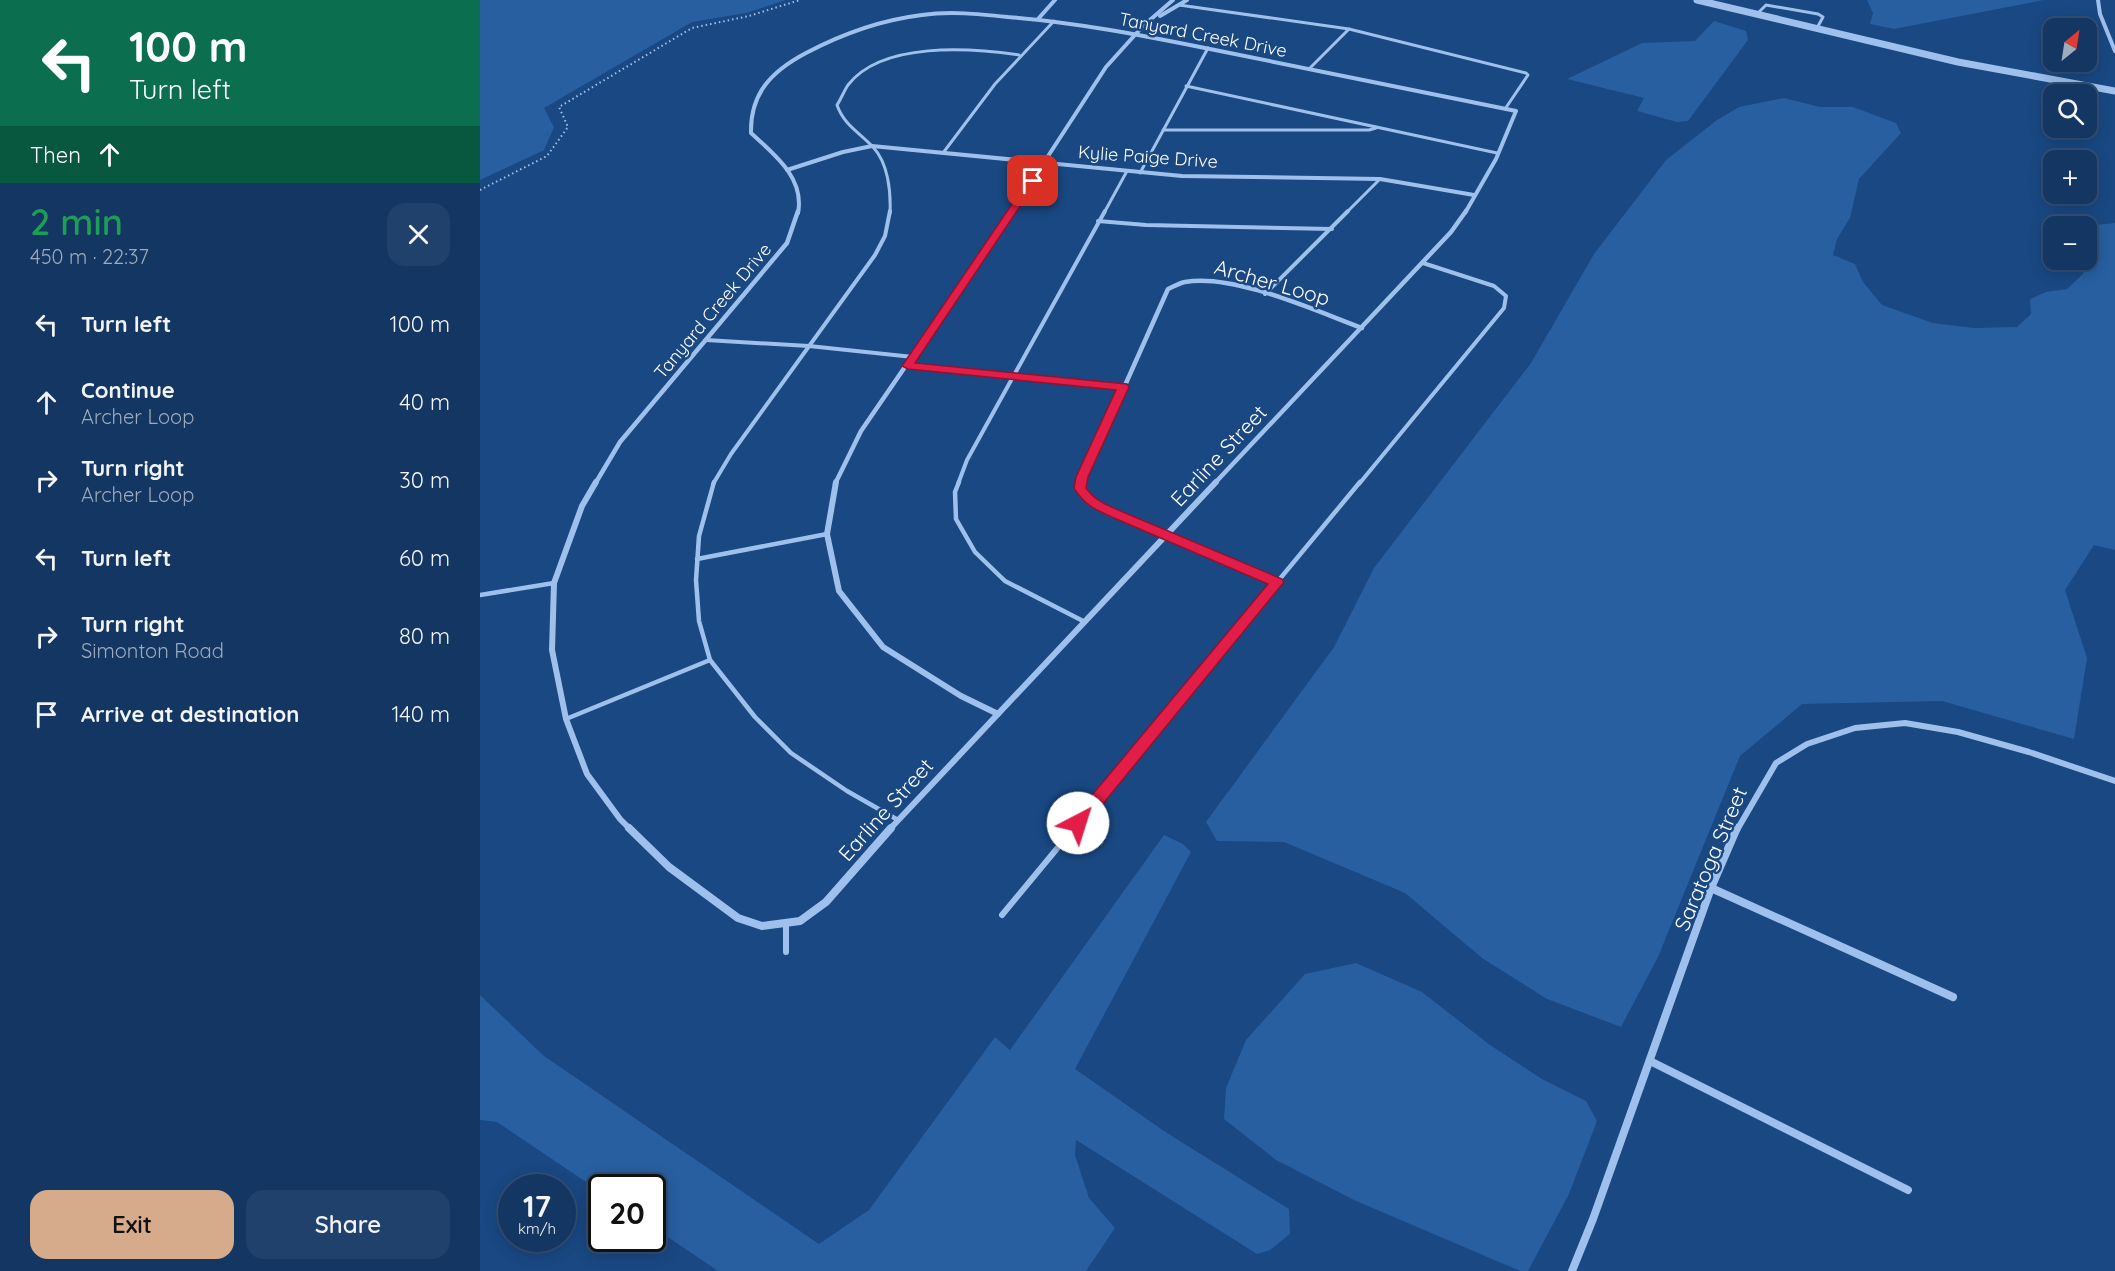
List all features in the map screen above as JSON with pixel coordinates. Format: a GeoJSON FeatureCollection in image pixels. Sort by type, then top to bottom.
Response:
{"type":"FeatureCollection","features":[{"type":"Feature","properties":{"kind":"street"},"geometry":{"type":"LineString","coordinates":[[1038,19],[1055,0]]}},
{"type":"Feature","properties":{"kind":"street"},"geometry":{"type":"LineString","coordinates":[[998,714],[961,696],[883,646],[838,591],[827,534],[834,486],[861,431],[908,366],[1106,68],[1136,34],[1173,0]]}},
{"type":"Feature","properties":{"kind":"street"},"geometry":{"type":"LineString","coordinates":[[1151,20],[1187,0]]}},
{"type":"Feature","properties":{"kind":"street"},"geometry":{"type":"LineString","coordinates":[[1697,0],[1958,62],[2115,91]]}},
{"type":"Feature","properties":{"kind":"street"},"geometry":{"type":"LineString","coordinates":[[2098,0],[2100,14],[2115,51]]}},
{"type":"Feature","properties":{"kind":"street","name":"Tanyard Creek Drive"},"geometry":{"type":"LineString","coordinates":[[786,923],[762,926],[738,918],[669,867],[620,819],[587,774],[566,719],[552,650],[554,583],[582,506],[620,442],[787,243],[797,214],[799,197],[787,170],[751,133],[752,108],[762,86],[783,64],[850,33],[921,15],[977,14],[1054,21],[1136,34],[1516,111]]}},
{"type":"Feature","properties":{"kind":"street","name":"Earline Street"},"geometry":{"type":"LineString","coordinates":[[786,923],[800,921],[826,902],[898,820],[1451,232],[1497,153],[1516,111]]}},
{"type":"Feature","properties":{"kind":"street","name":"Kylie Paige Drive"},"geometry":{"type":"LineString","coordinates":[[787,170],[843,152],[872,146],[1182,176],[1380,179],[1474,195]]}},
{"type":"Feature","properties":{"kind":"street","name":"Archer Loop"},"geometry":{"type":"LineString","coordinates":[[1167,535],[1094,504],[1080,488],[1082,477],[1162,301],[1174,284],[1199,280],[1238,286],[1362,328]]}},
{"type":"Feature","properties":{"kind":"street","name":"Saratoga Street"},"geometry":{"type":"LineString","coordinates":[[1572,1271],[1711,888],[1741,820],[1776,764],[1807,744],[1855,728],[1905,723],[1958,732],[2029,752],[2115,781]]}},
{"type":"Feature","properties":{"kind":"street"},"geometry":{"type":"LineString","coordinates":[[1711,888],[1953,997]]}},
{"type":"Feature","properties":{"kind":"street"},"geometry":{"type":"LineString","coordinates":[[1650,1060],[1908,1190]]}},
{"type":"Feature","properties":{"kind":"lane"},"geometry":{"type":"LineString","coordinates":[[1757,14],[1766,4],[1818,14],[1822,17],[1817,28]]}},
{"type":"Feature","properties":{"kind":"lane"},"geometry":{"type":"LineString","coordinates":[[1179,5],[1349,29],[1526,73],[1528,75],[1525,82],[1505,109]]}},
{"type":"Feature","properties":{"kind":"lane"},"geometry":{"type":"LineString","coordinates":[[943,153],[987,93],[1019,55],[1054,21]]}},
{"type":"Feature","properties":{"kind":"lane"},"geometry":{"type":"LineString","coordinates":[[1309,69],[1349,29]]}},
{"type":"Feature","properties":{"kind":"lane"},"geometry":{"type":"LineString","coordinates":[[898,820],[848,791],[791,753],[755,717],[710,660],[699,621],[697,559],[699,536],[712,485],[731,454],[852,289],[885,236],[890,212],[890,192],[881,158],[841,116],[837,105],[847,84],[859,74],[898,57],[935,49],[967,48],[1019,55]]}},
{"type":"Feature","properties":{"kind":"lane"},"geometry":{"type":"LineString","coordinates":[[1140,172],[1208,48]]}},
{"type":"Feature","properties":{"kind":"lane"},"geometry":{"type":"LineString","coordinates":[[1186,86],[1497,153]]}},
{"type":"Feature","properties":{"kind":"lane"},"geometry":{"type":"LineString","coordinates":[[1163,130],[1369,130],[1377,127]]}},
{"type":"Feature","properties":{"kind":"lane"},"geometry":{"type":"LineString","coordinates":[[1085,622],[1005,581],[975,552],[956,519],[955,492],[967,460],[1012,376],[1127,171]]}},
{"type":"Feature","properties":{"kind":"lane"},"geometry":{"type":"LineString","coordinates":[[1265,294],[1380,179]]}},
{"type":"Feature","properties":{"kind":"lane"},"geometry":{"type":"LineString","coordinates":[[1098,221],[1146,225],[1332,229]]}},
{"type":"Feature","properties":{"kind":"lane"},"geometry":{"type":"LineString","coordinates":[[1002,915],[1504,308],[1506,296],[1494,286],[1423,263]]}},
{"type":"Feature","properties":{"kind":"lane"},"geometry":{"type":"LineString","coordinates":[[706,340],[809,346],[914,357]]}},
{"type":"Feature","properties":{"kind":"lane"},"geometry":{"type":"LineString","coordinates":[[908,366],[1123,387]]}},
{"type":"Feature","properties":{"kind":"lane"},"geometry":{"type":"LineString","coordinates":[[697,559],[827,534]]}},
{"type":"Feature","properties":{"kind":"lane"},"geometry":{"type":"LineString","coordinates":[[1167,535],[1277,582]]}},
{"type":"Feature","properties":{"kind":"lane"},"geometry":{"type":"LineString","coordinates":[[480,595],[554,583]]}},
{"type":"Feature","properties":{"kind":"lane"},"geometry":{"type":"LineString","coordinates":[[566,719],[710,660]]}},
{"type":"Feature","properties":{"kind":"lane"},"geometry":{"type":"LineString","coordinates":[[786,923],[786,952]]}},
{"type":"Feature","properties":{"kind":"path"},"geometry":{"type":"LineString","coordinates":[[480,190],[547,156],[568,127],[559,107],[599,83],[692,28],[749,16],[800,0]]}},
{"type":"Feature","properties":{"kind":"shaded area"},"geometry":{"type":"Polygon","coordinates":[[[480,0],[786,0],[746,13],[692,22],[544,108],[554,127],[544,150],[480,180],[480,0]]]}},
{"type":"Feature","properties":{"kind":"shaded area"},"geometry":{"type":"Polygon","coordinates":[[[1867,0],[2044,0],[1894,29],[1870,24],[1873,13],[1867,0]]]}},
{"type":"Feature","properties":{"kind":"shaded area"},"geometry":{"type":"Polygon","coordinates":[[[1714,21],[1746,31],[1748,40],[1688,121],[1677,122],[1637,111],[1644,98],[1567,79],[1642,43],[1695,41],[1714,21]]]}},
{"type":"Feature","properties":{"kind":"shaded area"},"geometry":{"type":"Polygon","coordinates":[[[1784,98],[1820,107],[1853,107],[1896,123],[1901,133],[1859,179],[1850,218],[1837,239],[1833,255],[1855,264],[1863,282],[1882,305],[1933,323],[1974,328],[2017,327],[2031,314],[2030,299],[2046,292],[2067,289],[2083,274],[2084,270],[2097,270],[2097,225],[2115,223],[2115,550],[2094,545],[2065,590],[2087,658],[2074,739],[1942,701],[1802,704],[1740,756],[1658,957],[1621,1027],[1547,999],[1482,958],[1405,893],[1284,842],[1217,841],[1206,822],[1334,647],[1374,568],[1531,363],[1594,254],[1666,160],[1717,120],[1739,107],[1784,98]]]}},
{"type":"Feature","properties":{"kind":"shaded area"},"geometry":{"type":"Polygon","coordinates":[[[1164,835],[1183,844],[1191,852],[1075,1069],[1167,1133],[1289,1209],[1290,1234],[1270,1250],[1257,1254],[1076,1140],[1075,1155],[1089,1198],[1115,1228],[1086,1271],[718,1271],[666,1236],[666,1174],[588,1174],[588,1183],[497,1122],[480,1120],[480,995],[544,1056],[819,1244],[869,1210],[995,1037],[1010,1050],[1164,835]]]}},
{"type":"Feature","properties":{"kind":"shaded area"},"geometry":{"type":"Polygon","coordinates":[[[1356,963],[1422,992],[1490,1045],[1542,1079],[1586,1101],[1597,1121],[1569,1194],[1528,1271],[1520,1271],[1354,1200],[1276,1160],[1224,1119],[1226,1088],[1246,1040],[1305,974],[1356,963]]]}},
{"type":"Feature","properties":{"kind":"route"},"geometry":{"type":"LineString","coordinates":[[1033,181],[908,366],[1123,387],[1082,477],[1080,488],[1086,496],[1094,504],[1118,515],[1277,582],[1078,823]]}}]}
